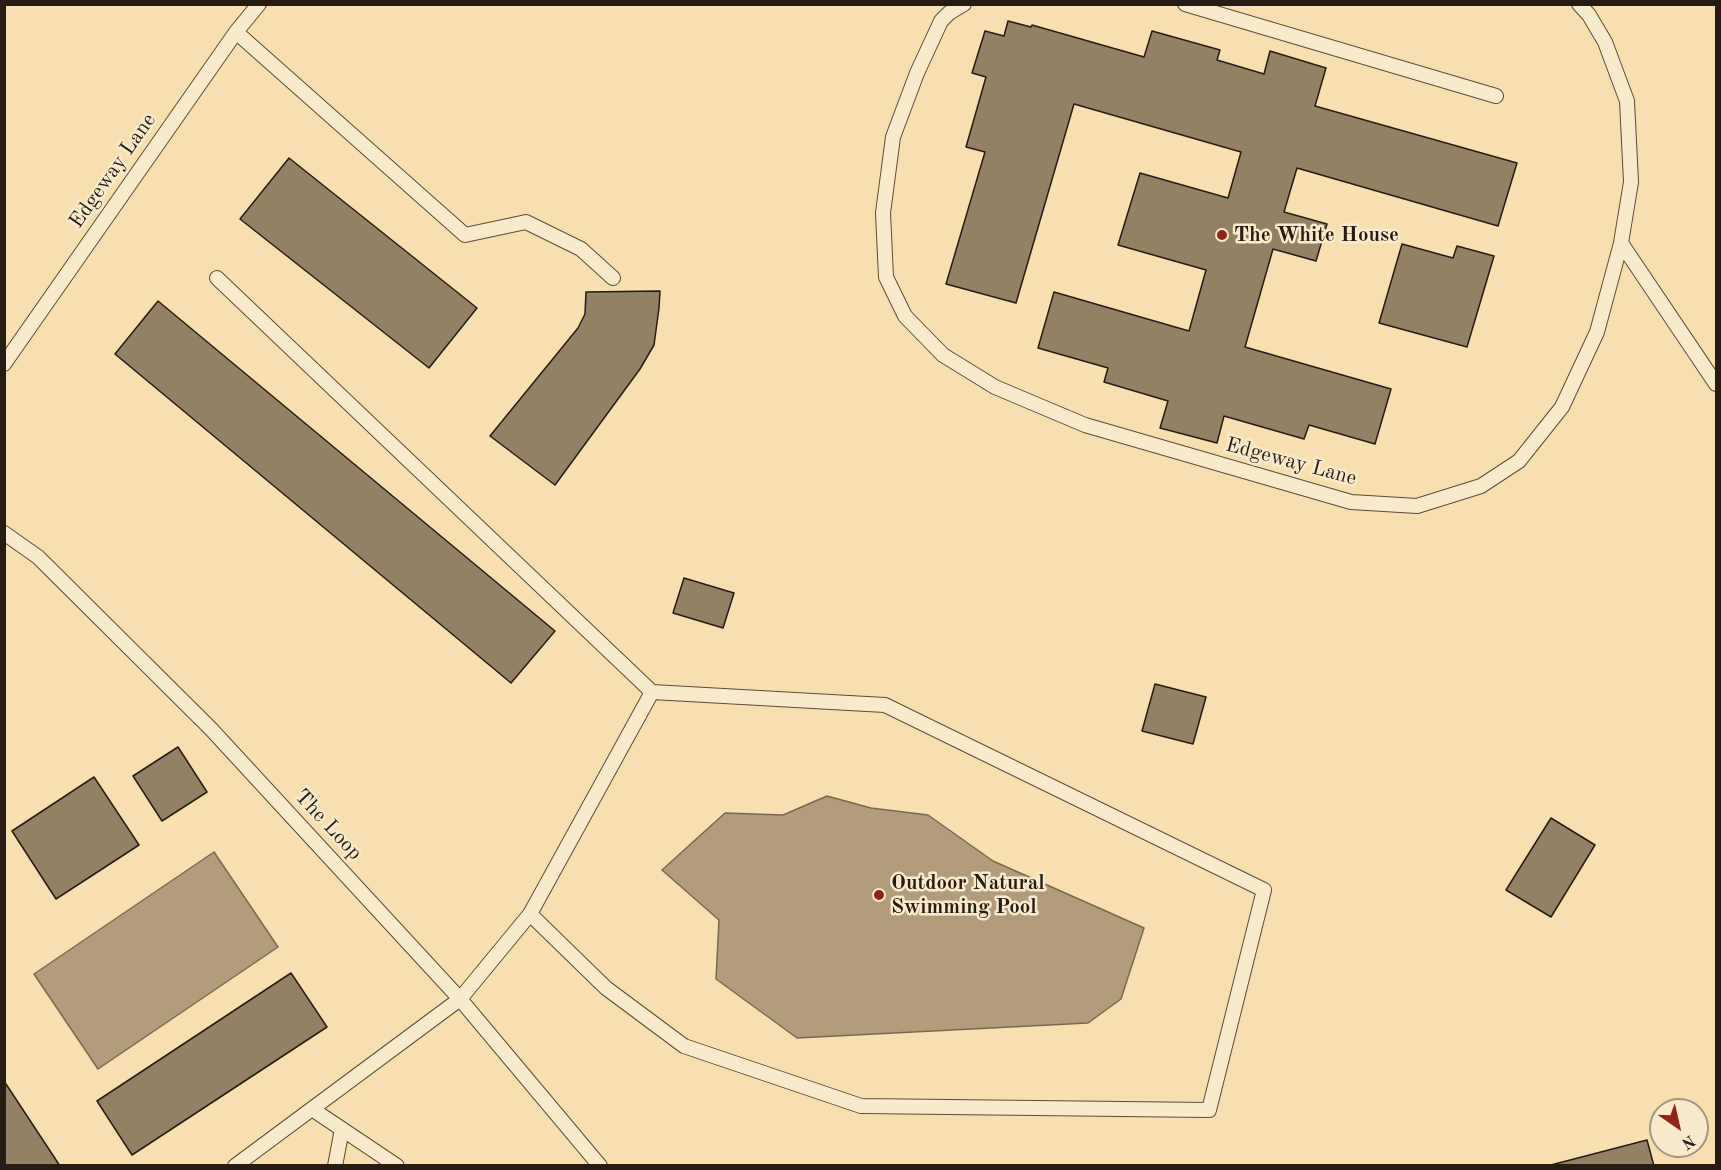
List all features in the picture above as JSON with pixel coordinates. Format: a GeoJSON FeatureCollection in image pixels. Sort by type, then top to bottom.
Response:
{"type":"FeatureCollection","features":[{"type":"Feature","properties":{"kind":"lane","name":"Edgeway Lane"},"geometry":{"type":"LineString","coordinates":[[4,364],[236,32],[259,4]]}},
{"type":"Feature","properties":{"kind":"lane","name":"Edgeway Lane"},"geometry":{"type":"LineString","coordinates":[[964,4],[949,12],[941,21],[921,63],[893,138],[883,213],[886,277],[905,316],[943,355],[995,387],[1085,425],[1351,502],[1417,506],[1481,486],[1519,461],[1562,407],[1597,332],[1621,243],[1631,182],[1627,101],[1605,42],[1589,15],[1579,4]]}},
{"type":"Feature","properties":{"kind":"lane"},"geometry":{"type":"LineString","coordinates":[[1185,4],[1496,96]]}},
{"type":"Feature","properties":{"kind":"lane"},"geometry":{"type":"LineString","coordinates":[[236,32],[465,236],[526,222],[581,249],[613,278]]}},
{"type":"Feature","properties":{"kind":"lane"},"geometry":{"type":"LineString","coordinates":[[1621,243],[1716,384]]}},
{"type":"Feature","properties":{"kind":"lane"},"geometry":{"type":"LineString","coordinates":[[218,278],[652,692],[885,705],[1264,890],[1209,1110],[861,1106],[684,1046],[606,988],[530,914]]}},
{"type":"Feature","properties":{"kind":"lane","name":"The Loop"},"geometry":{"type":"LineString","coordinates":[[4,532],[38,557],[211,729],[460,999],[600,1166]]}},
{"type":"Feature","properties":{"kind":"lane"},"geometry":{"type":"LineString","coordinates":[[235,1166],[460,999],[530,914],[652,692]]}},
{"type":"Feature","properties":{"kind":"lane"},"geometry":{"type":"LineString","coordinates":[[312,1109],[397,1166]]}},
{"type":"Feature","properties":{"kind":"lane"},"geometry":{"type":"LineString","coordinates":[[335,1166],[342,1129]]}},
{"type":"Feature","properties":{"kind":"shaded area","name":"Outdoor Natural Swimming Pool"},"geometry":{"type":"Polygon","coordinates":[[[827,796],[871,808],[928,815],[993,861],[1144,928],[1121,999],[1088,1023],[797,1038],[716,979],[719,920],[662,870],[725,813],[783,815],[827,796]]]}},
{"type":"Feature","properties":{"kind":"shaded area"},"geometry":{"type":"Polygon","coordinates":[[[214,852],[278,947],[98,1069],[34,974],[214,852]]]}},
{"type":"Feature","properties":{"kind":"building","name":"The White House"},"geometry":{"type":"Polygon","coordinates":[[[1008,21],[1031,27],[1032,25],[1144,57],[1152,31],[1220,50],[1217,60],[1264,74],[1270,51],[1326,68],[1315,106],[1517,163],[1498,226],[1297,168],[1284,212],[1327,224],[1316,261],[1273,249],[1245,347],[1391,389],[1375,444],[1309,425],[1304,439],[1224,416],[1217,443],[1160,428],[1168,401],[1104,382],[1108,368],[1038,348],[1054,292],[1189,331],[1206,270],[1118,245],[1140,173],[1228,198],[1241,152],[1074,104],[1016,303],[946,284],[985,152],[966,147],[986,77],[972,73],[985,31],[1004,36],[1008,21]]]}},
{"type":"Feature","properties":{"kind":"building"},"geometry":{"type":"Polygon","coordinates":[[[289,158],[477,308],[429,368],[240,219],[289,158]]]}},
{"type":"Feature","properties":{"kind":"building"},"geometry":{"type":"Polygon","coordinates":[[[1402,244],[1453,258],[1457,246],[1494,256],[1467,347],[1379,323],[1402,244]]]}},
{"type":"Feature","properties":{"kind":"building"},"geometry":{"type":"Polygon","coordinates":[[[660,291],[654,345],[640,369],[555,485],[490,436],[578,328],[585,314],[586,292],[660,291]]]}},
{"type":"Feature","properties":{"kind":"building"},"geometry":{"type":"Polygon","coordinates":[[[158,301],[555,631],[511,683],[115,354],[158,301]]]}},
{"type":"Feature","properties":{"kind":"building"},"geometry":{"type":"Polygon","coordinates":[[[684,578],[734,593],[723,628],[673,613],[684,578]]]}},
{"type":"Feature","properties":{"kind":"building"},"geometry":{"type":"Polygon","coordinates":[[[1155,684],[1206,697],[1193,744],[1142,731],[1155,684]]]}},
{"type":"Feature","properties":{"kind":"building"},"geometry":{"type":"Polygon","coordinates":[[[178,747],[207,792],[162,821],[133,776],[178,747]]]}},
{"type":"Feature","properties":{"kind":"building"},"geometry":{"type":"Polygon","coordinates":[[[94,777],[139,845],[56,899],[12,831],[94,777]]]}},
{"type":"Feature","properties":{"kind":"building"},"geometry":{"type":"Polygon","coordinates":[[[1551,818],[1595,845],[1551,917],[1506,890],[1551,818]]]}},
{"type":"Feature","properties":{"kind":"building"},"geometry":{"type":"Polygon","coordinates":[[[291,973],[327,1027],[132,1155],[97,1101],[291,973]]]}},
{"type":"Feature","properties":{"kind":"building"},"geometry":{"type":"Polygon","coordinates":[[[4,1081],[60,1166],[4,1166],[4,1081]]]}},
{"type":"Feature","properties":{"kind":"building"},"geometry":{"type":"Polygon","coordinates":[[[1647,1140],[1649,1158],[1652,1158],[1654,1166],[1547,1166],[1647,1140]]]}},
{"type":"Feature","properties":{"kind":"place","name":"The White House"},"geometry":{"type":"Point","coordinates":[1222,235]}},
{"type":"Feature","properties":{"kind":"place","name":"Outdoor Natural Swimming Pool"},"geometry":{"type":"Point","coordinates":[879,895]}}]}
